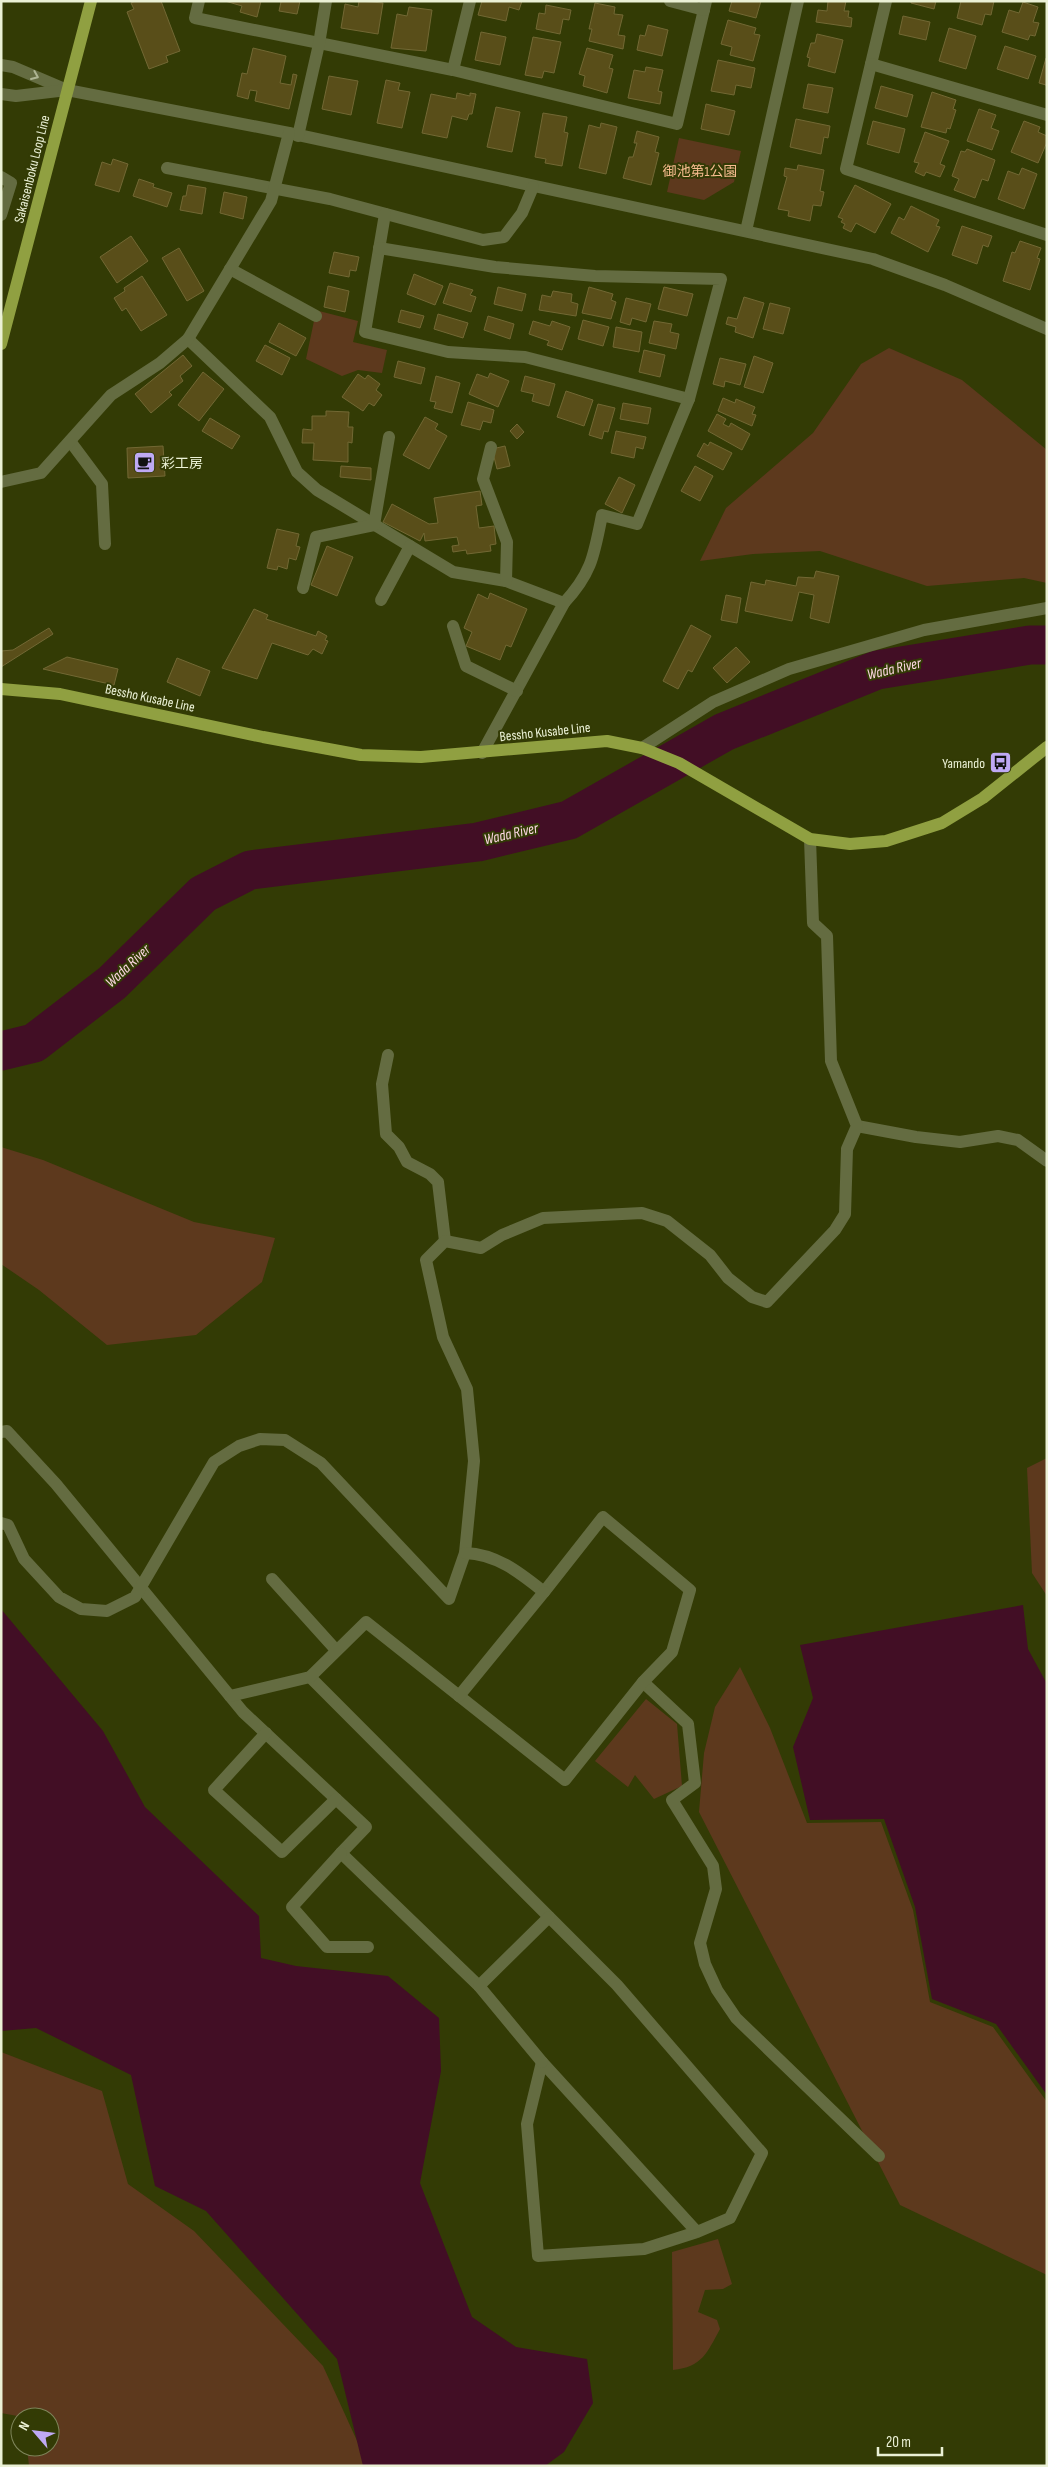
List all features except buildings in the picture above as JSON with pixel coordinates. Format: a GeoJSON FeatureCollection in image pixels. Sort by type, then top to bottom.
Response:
{"type":"FeatureCollection","features":[{"type":"Feature","properties":{"kind":"main road","name":"Sakaisenboku Loop Line"},"geometry":{"type":"LineString","coordinates":[[1,344],[91,1]]}},
{"type":"Feature","properties":{"kind":"main road","name":"Bessho Kusabe Line"},"geometry":{"type":"LineString","coordinates":[[1,689],[60,694],[263,737],[361,755],[421,757],[607,741],[647,750],[678,763],[810,839],[850,844],[886,841],[942,823],[983,798],[1047,747]]}},
{"type":"Feature","properties":{"kind":"street"},"geometry":{"type":"LineString","coordinates":[[199,1],[195,18],[453,70],[677,124],[705,6],[670,1]]}},
{"type":"Feature","properties":{"kind":"street"},"geometry":{"type":"LineString","coordinates":[[1,482],[42,473],[111,395],[160,363],[188,339],[271,201],[319,44],[326,1]]}},
{"type":"Feature","properties":{"kind":"street"},"geometry":{"type":"LineString","coordinates":[[453,70],[470,1]]}},
{"type":"Feature","properties":{"kind":"street"},"geometry":{"type":"LineString","coordinates":[[746,230],[798,1]]}},
{"type":"Feature","properties":{"kind":"street"},"geometry":{"type":"LineString","coordinates":[[886,1],[846,169],[1047,235]]}},
{"type":"Feature","properties":{"kind":"street"},"geometry":{"type":"LineString","coordinates":[[871,64],[1047,115]]}},
{"type":"Feature","properties":{"kind":"street"},"geometry":{"type":"LineString","coordinates":[[1,65],[13,67],[67,90],[293,134],[533,187],[746,230],[872,259],[945,285],[1047,329]]}},
{"type":"Feature","properties":{"kind":"street"},"geometry":{"type":"LineString","coordinates":[[1,94],[16,96],[67,90]]}},
{"type":"Feature","properties":{"kind":"street"},"geometry":{"type":"LineString","coordinates":[[167,168],[330,199],[484,240],[504,237],[522,213],[533,187]]}},
{"type":"Feature","properties":{"kind":"street"},"geometry":{"type":"LineString","coordinates":[[1,177],[11,183],[1,214]]}},
{"type":"Feature","properties":{"kind":"street"},"geometry":{"type":"LineString","coordinates":[[384,214],[365,332],[448,352],[525,357],[689,399]]}},
{"type":"Feature","properties":{"kind":"street"},"geometry":{"type":"LineString","coordinates":[[379,248],[495,268],[596,276],[721,279],[689,399],[637,524],[602,515],[592,564],[580,585],[564,603],[482,753]]}},
{"type":"Feature","properties":{"kind":"street"},"geometry":{"type":"LineString","coordinates":[[230,269],[316,316]]}},
{"type":"Feature","properties":{"kind":"street"},"geometry":{"type":"LineString","coordinates":[[188,339],[270,417],[298,472],[317,490],[453,572],[506,581],[564,603]]}},
{"type":"Feature","properties":{"kind":"street"},"geometry":{"type":"LineString","coordinates":[[374,525],[389,437]]}},
{"type":"Feature","properties":{"kind":"street"},"geometry":{"type":"LineString","coordinates":[[70,441],[102,484],[105,544]]}},
{"type":"Feature","properties":{"kind":"street"},"geometry":{"type":"LineString","coordinates":[[491,446],[483,479],[507,542],[506,581]]}},
{"type":"Feature","properties":{"kind":"street"},"geometry":{"type":"LineString","coordinates":[[304,588],[316,537],[374,525]]}},
{"type":"Feature","properties":{"kind":"street"},"geometry":{"type":"LineString","coordinates":[[381,600],[410,546]]}},
{"type":"Feature","properties":{"kind":"street"},"geometry":{"type":"LineString","coordinates":[[647,750],[713,702],[789,669],[924,630],[1047,608]]}},
{"type":"Feature","properties":{"kind":"street"},"geometry":{"type":"LineString","coordinates":[[453,626],[466,666],[517,691]]}},
{"type":"Feature","properties":{"kind":"street"},"geometry":{"type":"LineString","coordinates":[[445,1241],[481,1248],[502,1235],[543,1218],[642,1214],[667,1221],[710,1255],[728,1278],[752,1297],[767,1302],[835,1230],[846,1214],[847,1149],[857,1126],[831,1061],[827,936],[813,923],[810,839]]}},
{"type":"Feature","properties":{"kind":"street"},"geometry":{"type":"LineString","coordinates":[[388,1055],[382,1084],[386,1134],[399,1148],[407,1162],[430,1174],[438,1182],[445,1241]]}},
{"type":"Feature","properties":{"kind":"street"},"geometry":{"type":"LineString","coordinates":[[857,1126],[916,1137],[960,1142],[998,1136],[1018,1140],[1047,1161]]}},
{"type":"Feature","properties":{"kind":"street"},"geometry":{"type":"LineString","coordinates":[[1,1523],[8,1525],[24,1559],[59,1597],[80,1609],[107,1611],[135,1597],[214,1462],[239,1446],[260,1439],[285,1440],[321,1463],[448,1599],[465,1553],[474,1460],[467,1389],[443,1337],[426,1260],[445,1241]]}},
{"type":"Feature","properties":{"kind":"street"},"geometry":{"type":"LineString","coordinates":[[1,1432],[7,1431],[56,1484],[230,1696],[266,1733],[366,1827],[292,1907],[327,1947],[368,1947]]}},
{"type":"Feature","properties":{"kind":"street"},"geometry":{"type":"LineString","coordinates":[[230,1696],[310,1677],[366,1622],[459,1696],[565,1780],[644,1682],[672,1652],[690,1590],[603,1516],[459,1696]]}},
{"type":"Feature","properties":{"kind":"street"},"geometry":{"type":"LineString","coordinates":[[465,1553],[508,1564],[544,1592]]}},
{"type":"Feature","properties":{"kind":"street"},"geometry":{"type":"LineString","coordinates":[[272,1579],[336,1650]]}},
{"type":"Feature","properties":{"kind":"street"},"geometry":{"type":"LineString","coordinates":[[310,1677],[617,1985],[762,2153],[730,2218],[698,2232],[644,2249],[538,2256],[528,2124],[542,2062]]}},
{"type":"Feature","properties":{"kind":"street"},"geometry":{"type":"LineString","coordinates":[[644,1682],[688,1724],[695,1783],[672,1800],[713,1866],[716,1889],[700,1943],[705,1964],[717,1990],[736,2018],[879,2156]]}},
{"type":"Feature","properties":{"kind":"street"},"geometry":{"type":"LineString","coordinates":[[266,1733],[214,1790],[282,1852],[336,1799]]}},
{"type":"Feature","properties":{"kind":"street"},"geometry":{"type":"LineString","coordinates":[[341,1853],[479,1986],[542,2062],[698,2232]]}},
{"type":"Feature","properties":{"kind":"street"},"geometry":{"type":"LineString","coordinates":[[479,1986],[549,1917]]}},
{"type":"Feature","properties":{"kind":"green space","name":"御池第1公園"},"geometry":{"type":"Polygon","coordinates":[[[679,138],[741,151],[734,182],[704,200],[667,192],[679,138]]]}},
{"type":"Feature","properties":{"kind":"green space"},"geometry":{"type":"Polygon","coordinates":[[[319,311],[358,321],[353,342],[387,350],[382,373],[358,370],[342,376],[306,359],[314,321],[319,311]]]}},
{"type":"Feature","properties":{"kind":"green space"},"geometry":{"type":"Polygon","coordinates":[[[889,348],[962,380],[1047,450],[1047,583],[1024,578],[927,586],[820,551],[753,554],[700,561],[726,508],[813,433],[861,364],[889,348]]]}},
{"type":"Feature","properties":{"kind":"green space"},"geometry":{"type":"Polygon","coordinates":[[[1,1147],[43,1160],[194,1222],[275,1238],[262,1282],[196,1335],[107,1345],[39,1290],[1,1264],[1,1147]]]}},
{"type":"Feature","properties":{"kind":"green space"},"geometry":{"type":"Polygon","coordinates":[[[1047,1458],[1047,1596],[1032,1573],[1027,1468],[1047,1458]]]}},
{"type":"Feature","properties":{"kind":"green space"},"geometry":{"type":"Polygon","coordinates":[[[740,1667],[770,1728],[807,1823],[881,1822],[913,1910],[930,2002],[993,2027],[1047,2102],[1047,2275],[900,2205],[699,1812],[704,1753],[715,1707],[740,1667]]]}},
{"type":"Feature","properties":{"kind":"green space"},"geometry":{"type":"Polygon","coordinates":[[[646,1699],[677,1724],[682,1786],[654,1799],[635,1775],[628,1787],[595,1761],[646,1699]]]}},
{"type":"Feature","properties":{"kind":"green space"},"geometry":{"type":"Polygon","coordinates":[[[1,2052],[102,2091],[128,2184],[194,2231],[323,2366],[370,2466],[29,2466],[28,2457],[60,2457],[60,2407],[10,2407],[10,2415],[1,2413],[1,2052]]]}},
{"type":"Feature","properties":{"kind":"green space"},"geometry":{"type":"Polygon","coordinates":[[[718,2239],[732,2284],[723,2289],[705,2290],[698,2312],[717,2320],[720,2329],[707,2352],[697,2362],[691,2366],[673,2370],[672,2252],[718,2239]]]}},
{"type":"Feature","properties":{"kind":"shaded area"},"geometry":{"type":"Polygon","coordinates":[[[1023,1605],[1028,1649],[1047,1684],[1047,2095],[996,2024],[932,1999],[915,1907],[884,1819],[810,1820],[793,1747],[813,1698],[800,1645],[1023,1605]]]}},
{"type":"Feature","properties":{"kind":"shaded area"},"geometry":{"type":"Polygon","coordinates":[[[1,1609],[103,1731],[145,1807],[259,1916],[261,1958],[296,1966],[388,1976],[439,2018],[441,2071],[420,2183],[472,2317],[516,2347],[587,2359],[593,2403],[564,2452],[545,2466],[363,2466],[337,2359],[206,2211],[155,2186],[131,2075],[36,2028],[1,2031],[1,1609]]]}},
{"type":"Feature","properties":{"kind":"waterway","name":"Wada River"},"geometry":{"type":"LineString","coordinates":[[1,1051],[34,1043],[112,983],[203,894],[250,870],[478,842],[569,820],[724,732],[877,670],[1030,645],[1047,645]]}},
{"type":"Feature","properties":{"kind":"place","name":"彩工房"},"geometry":{"type":"Point","coordinates":[145,463]}},
{"type":"Feature","properties":{"kind":"place","name":"Yamando"},"geometry":{"type":"Point","coordinates":[1001,763]}}]}
